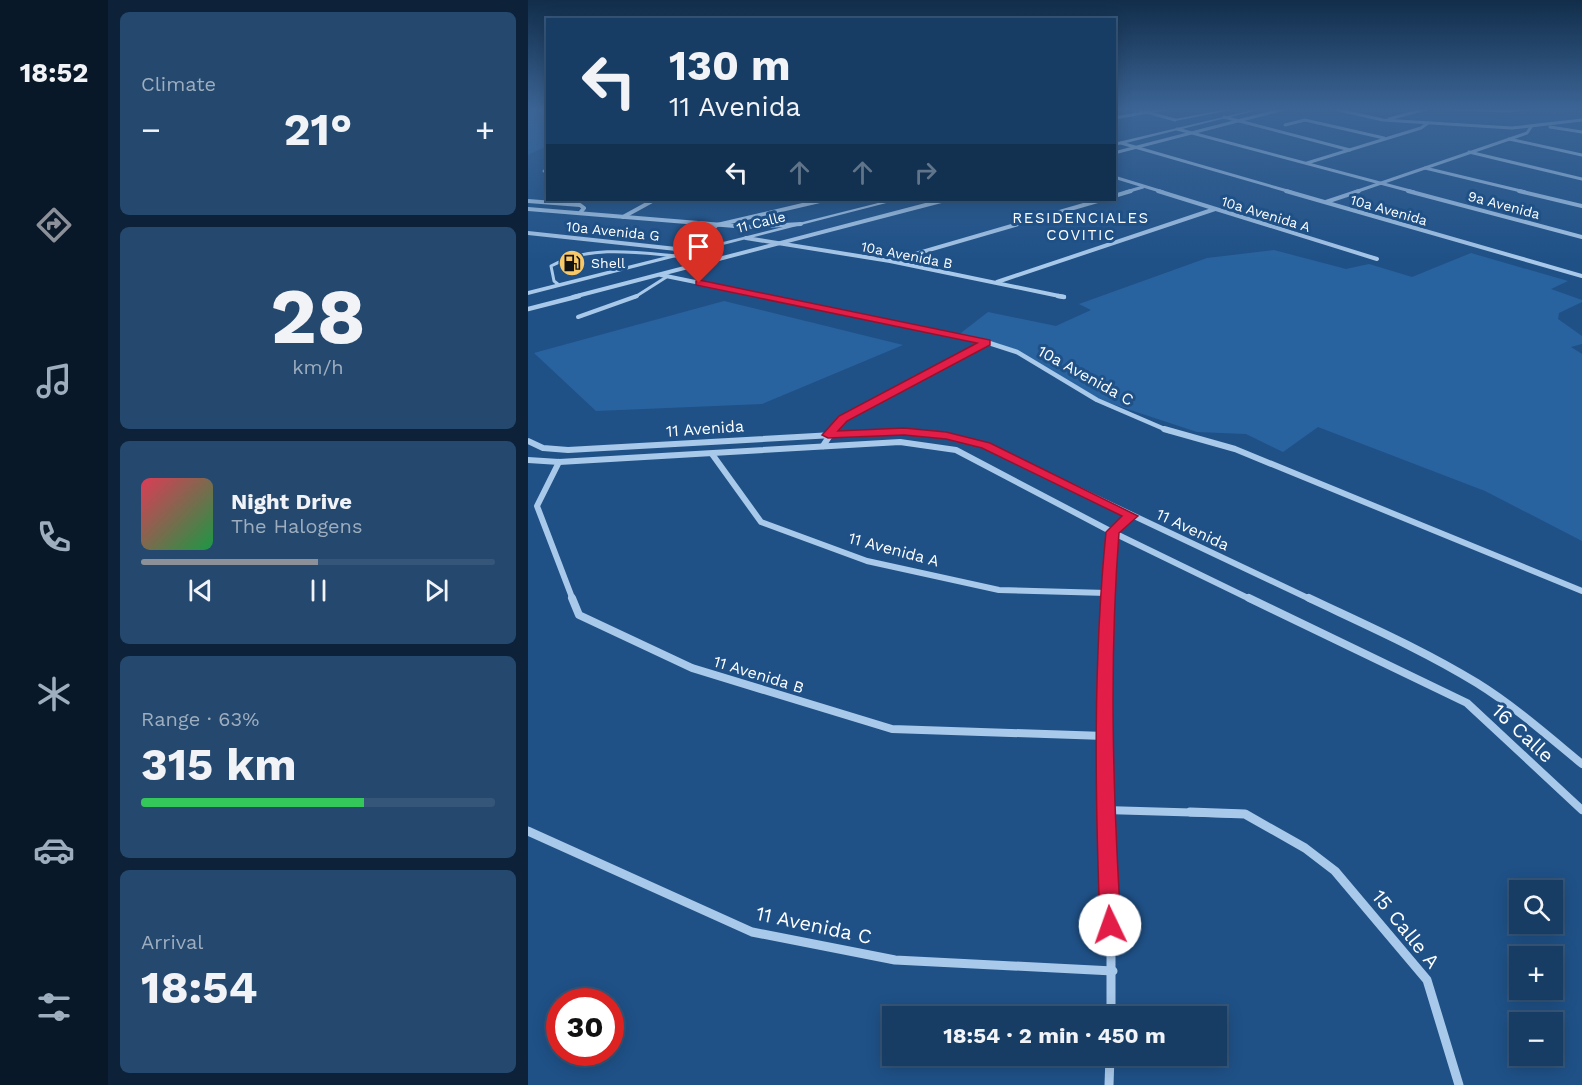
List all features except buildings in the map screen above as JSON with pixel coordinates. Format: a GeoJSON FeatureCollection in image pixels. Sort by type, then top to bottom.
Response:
{"type":"FeatureCollection","features":[{"type":"Feature","properties":{"kind":"street","name":"10a Avenida"},"geometry":{"type":"LineString","coordinates":[[1178,160],[1582,276]]}},
{"type":"Feature","properties":{"kind":"street","name":"9a Avenida"},"geometry":{"type":"LineString","coordinates":[[1290,160],[1582,237]]}},
{"type":"Feature","properties":{"kind":"street"},"geometry":{"type":"LineString","coordinates":[[1306,164],[1320,160]]}},
{"type":"Feature","properties":{"kind":"street"},"geometry":{"type":"LineString","coordinates":[[1324,202],[1447,160]]}},
{"type":"Feature","properties":{"kind":"street"},"geometry":{"type":"LineString","coordinates":[[1500,160],[1582,179]]}},
{"type":"Feature","properties":{"kind":"street"},"geometry":{"type":"LineString","coordinates":[[1425,168],[1582,206]]}},
{"type":"Feature","properties":{"kind":"street","name":"10a Avenida A"},"geometry":{"type":"LineString","coordinates":[[1116,178],[1377,259]]}},
{"type":"Feature","properties":{"kind":"street"},"geometry":{"type":"LineString","coordinates":[[1116,194],[1144,187]]}},
{"type":"Feature","properties":{"kind":"street"},"geometry":{"type":"LineString","coordinates":[[528,201],[580,206],[584,208],[580,213]]}},
{"type":"Feature","properties":{"kind":"street"},"geometry":{"type":"LineString","coordinates":[[622,217],[652,201]]}},
{"type":"Feature","properties":{"kind":"street"},"geometry":{"type":"LineString","coordinates":[[695,251],[699,240],[717,225],[820,201]]}},
{"type":"Feature","properties":{"kind":"street","name":"11 Calle"},"geometry":{"type":"LineString","coordinates":[[528,292],[891,201]]}},
{"type":"Feature","properties":{"kind":"street"},"geometry":{"type":"LineString","coordinates":[[528,309],[941,201]]}},
{"type":"Feature","properties":{"kind":"street"},"geometry":{"type":"LineString","coordinates":[[890,261],[1098,201]]}},
{"type":"Feature","properties":{"kind":"street"},"geometry":{"type":"LineString","coordinates":[[528,209],[747,227],[802,224]]}},
{"type":"Feature","properties":{"kind":"street"},"geometry":{"type":"LineString","coordinates":[[994,283],[1215,209]]}},
{"type":"Feature","properties":{"kind":"street","name":"10a Avenida G"},"geometry":{"type":"LineString","coordinates":[[528,233],[695,251]]}},
{"type":"Feature","properties":{"kind":"street","name":"10a Avenida B"},"geometry":{"type":"LineString","coordinates":[[746,238],[890,261],[1064,297]]}},
{"type":"Feature","properties":{"kind":"street","name":"10a Avenida C"},"geometry":{"type":"LineString","coordinates":[[661,275],[986,342],[1017,352],[1097,400],[1160,428],[1235,449],[1582,591]]}},
{"type":"Feature","properties":{"kind":"street"},"geometry":{"type":"LineString","coordinates":[[823,446],[828,435],[843,419],[986,342]]}},
{"type":"Feature","properties":{"kind":"street","name":"11 Avenida"},"geometry":{"type":"LineString","coordinates":[[528,441],[543,448],[567,450],[828,435],[904,432],[946,435],[986,446],[1415,648],[1478,684]]}},
{"type":"Feature","properties":{"kind":"street","name":"11 Avenida"},"geometry":{"type":"LineString","coordinates":[[528,460],[559,462],[900,442],[956,450],[1112,532],[1467,704]]}},
{"type":"Feature","properties":{"kind":"street","name":"11 Avenida A"},"geometry":{"type":"LineString","coordinates":[[712,454],[761,522],[867,561],[999,590],[1107,592]]}},
{"type":"Feature","properties":{"kind":"street","name":"11 Avenida B"},"geometry":{"type":"LineString","coordinates":[[559,462],[537,506],[579,615],[692,668],[892,729],[1105,736]]}},
{"type":"Feature","properties":{"kind":"street"},"geometry":{"type":"LineString","coordinates":[[1111,1006],[1113,971],[1105,810],[1107,592],[1112,532],[1131,516]]}},
{"type":"Feature","properties":{"kind":"street","name":"16 Calle"},"geometry":{"type":"LineString","coordinates":[[1478,684],[1542,730],[1582,764]]}},
{"type":"Feature","properties":{"kind":"street","name":"16 Calle"},"geometry":{"type":"LineString","coordinates":[[1467,704],[1582,810]]}},
{"type":"Feature","properties":{"kind":"street","name":"15 Calle A"},"geometry":{"type":"LineString","coordinates":[[1105,810],[1245,814],[1305,848],[1335,871],[1427,980],[1459,1085]]}},
{"type":"Feature","properties":{"kind":"street","name":"11 Avenida C"},"geometry":{"type":"LineString","coordinates":[[528,831],[752,932],[895,960],[1113,971]]}},
{"type":"Feature","properties":{"kind":"street"},"geometry":{"type":"LineString","coordinates":[[1109,1085],[1110,1066]]}},
{"type":"Feature","properties":{"kind":"lane"},"geometry":{"type":"LineString","coordinates":[[559,285],[554,281],[550,266],[569,259],[602,252],[676,256]]}},
{"type":"Feature","properties":{"kind":"lane"},"geometry":{"type":"LineString","coordinates":[[578,317],[634,298],[668,276]]}},
{"type":"Feature","properties":{"kind":"shaded area"},"geometry":{"type":"Polygon","coordinates":[[[1274,250],[1346,269],[1369,264],[1412,277],[1471,253],[1568,281],[1551,289],[1582,300],[1559,313],[1558,319],[1582,336],[1582,344],[1571,347],[1582,354],[1582,541],[1485,491],[1318,427],[1283,452],[1246,434],[1197,432],[1100,400],[1000,344],[957,336],[988,312],[1056,326],[1091,310],[1079,304],[1207,258],[1274,250]]]}},
{"type":"Feature","properties":{"kind":"shaded area"},"geometry":{"type":"Polygon","coordinates":[[[724,301],[903,345],[762,404],[596,411],[534,353],[724,301]]]}},
{"type":"Feature","properties":{"kind":"place","name":"Shell"},"geometry":{"type":"Point","coordinates":[572,263]}},
{"type":"Feature","properties":{"kind":"district","name":"RESIDENCIALES COVITIC"},"geometry":{"type":"Point","coordinates":[1081,226]}},
{"type":"Feature","properties":{"kind":"route"},"geometry":{"type":"LineString","coordinates":[[699,283],[986,342],[843,419],[828,435],[904,432],[946,435],[986,446],[1131,516],[1112,532],[1107,597],[1105,810],[1110,925]]}}]}
